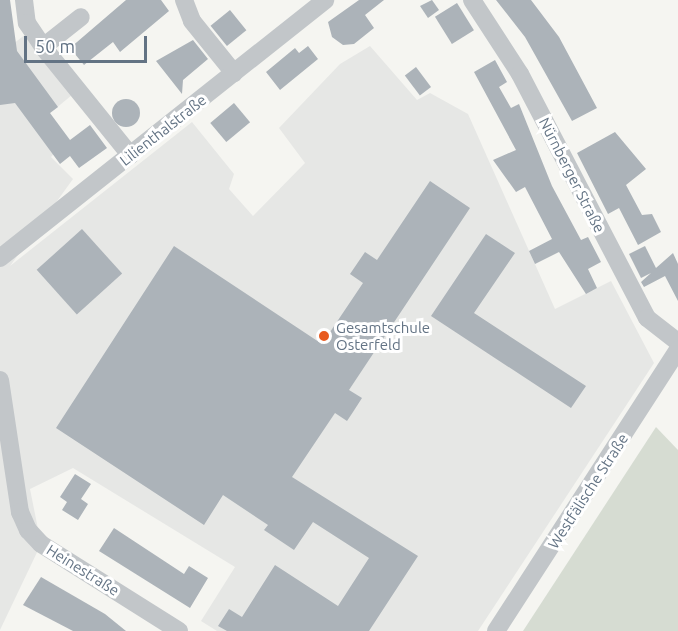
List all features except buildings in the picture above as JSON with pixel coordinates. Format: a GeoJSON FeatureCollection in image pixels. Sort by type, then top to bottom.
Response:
{"type":"FeatureCollection","features":[{"type":"Feature","properties":{"kind":"street"},"geometry":{"type":"LineString","coordinates":[[24,0],[27,23],[43,47],[130,155]]}},
{"type":"Feature","properties":{"kind":"street"},"geometry":{"type":"LineString","coordinates":[[184,0],[192,21],[234,73]]}},
{"type":"Feature","properties":{"kind":"street","name":"Lilienthalstraße"},"geometry":{"type":"LineString","coordinates":[[0,258],[325,0]]}},
{"type":"Feature","properties":{"kind":"street","name":"Nürnberger Straße"},"geometry":{"type":"LineString","coordinates":[[472,0],[520,74],[647,318],[678,342]]}},
{"type":"Feature","properties":{"kind":"street"},"geometry":{"type":"LineString","coordinates":[[43,47],[81,17]]}},
{"type":"Feature","properties":{"kind":"street","name":"Westfälische Straße"},"geometry":{"type":"LineString","coordinates":[[496,631],[678,350]]}},
{"type":"Feature","properties":{"kind":"street","name":"Heinestraße"},"geometry":{"type":"LineString","coordinates":[[0,380],[20,512],[28,530],[41,544],[179,631]]}},
{"type":"Feature","properties":{"kind":"shaded area","name":"Gesamtschule Osterfeld"},"geometry":{"type":"Polygon","coordinates":[[[26,34],[72,95],[49,114],[67,139],[51,157],[73,179],[10,266],[192,122],[234,174],[229,189],[253,216],[305,163],[279,128],[340,64],[370,46],[417,100],[430,93],[468,114],[555,309],[611,281],[654,363],[478,631],[217,631],[201,621],[235,567],[73,468],[30,489],[41,544],[0,630],[0,54],[26,34]]]}},
{"type":"Feature","properties":{"kind":"shaded area"},"geometry":{"type":"Polygon","coordinates":[[[656,427],[678,450],[678,631],[523,631],[656,427]]]}},
{"type":"Feature","properties":{"kind":"place","name":"Gesamtschule Osterfeld"},"geometry":{"type":"Point","coordinates":[324,336]}}]}
